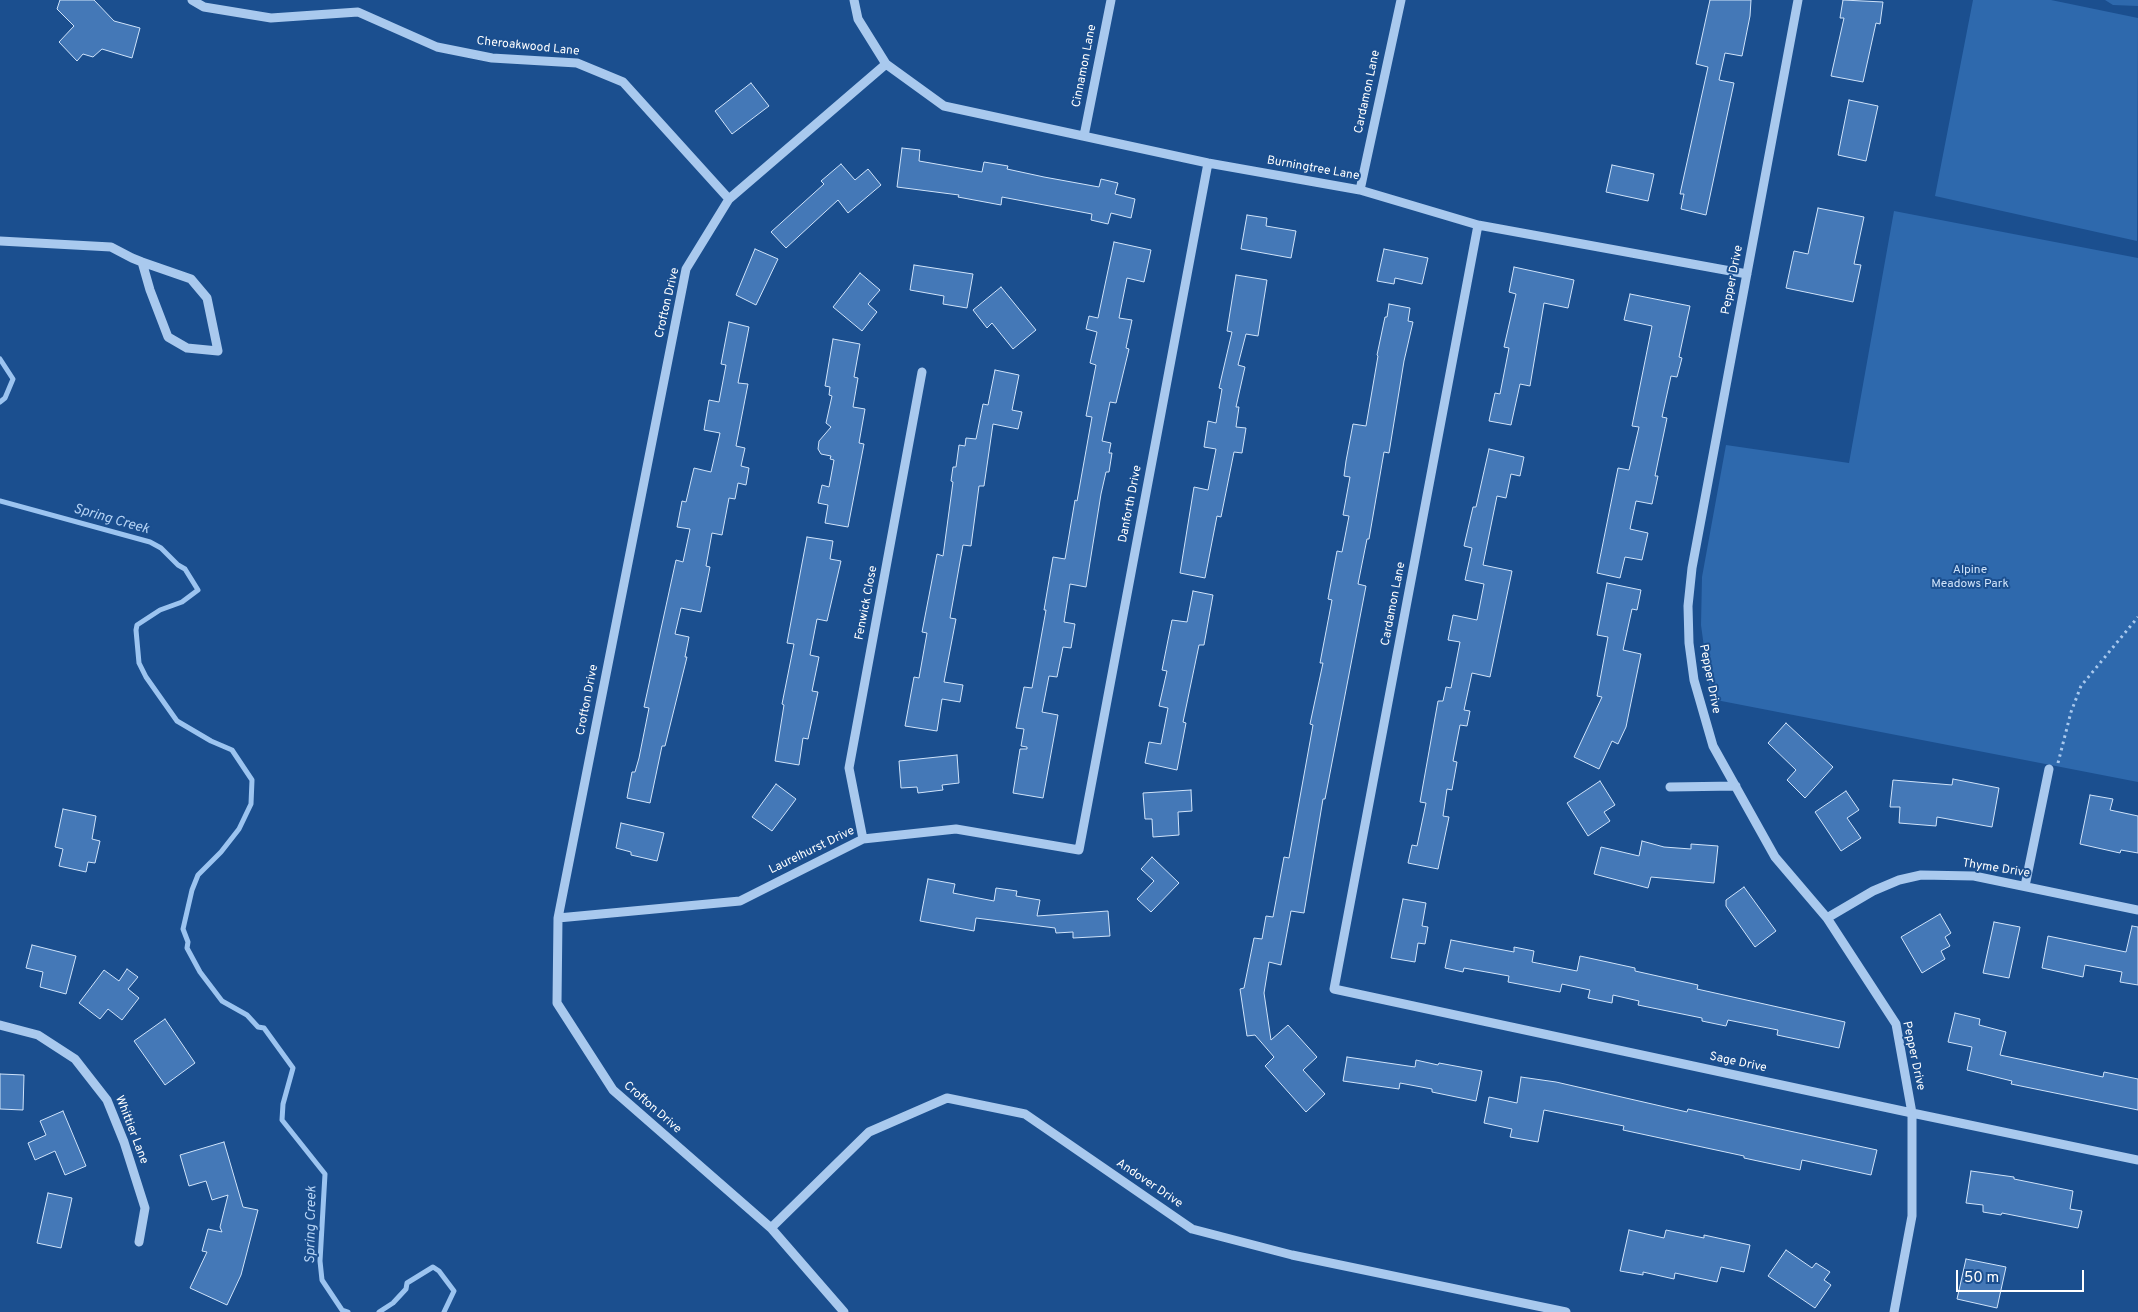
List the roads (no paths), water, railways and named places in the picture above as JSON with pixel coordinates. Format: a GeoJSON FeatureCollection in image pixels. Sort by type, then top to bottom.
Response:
{"type":"FeatureCollection","features":[{"type":"Feature","properties":{"kind":"street","name":"Cheroakwood Lane"},"geometry":{"type":"LineString","coordinates":[[192,0],[204,7],[271,18],[358,12],[437,47],[492,58],[577,63],[622,82],[728,198]]}},
{"type":"Feature","properties":{"kind":"street"},"geometry":{"type":"LineString","coordinates":[[854,0],[858,19],[886,64]]}},
{"type":"Feature","properties":{"kind":"street","name":"Cinnamon Lane"},"geometry":{"type":"LineString","coordinates":[[1084,136],[1111,0]]}},
{"type":"Feature","properties":{"kind":"street","name":"Cardamon Lane"},"geometry":{"type":"LineString","coordinates":[[1360,190],[1401,0]]}},
{"type":"Feature","properties":{"kind":"street","name":"Pepper Drive"},"geometry":{"type":"LineString","coordinates":[[1798,0],[1692,568],[1688,606],[1689,643],[1694,680],[1713,746],[1776,857],[1828,918],[1896,1024],[1912,1113],[1912,1216],[1894,1312]]}},
{"type":"Feature","properties":{"kind":"street","name":"Crofton Drive"},"geometry":{"type":"LineString","coordinates":[[844,1312],[771,1228],[613,1090],[557,1003],[558,918],[686,269],[728,198],[886,64]]}},
{"type":"Feature","properties":{"kind":"street","name":"Burningtree Lane"},"geometry":{"type":"LineString","coordinates":[[886,64],[944,106],[1208,163],[1360,190],[1478,225],[1747,274]]}},
{"type":"Feature","properties":{"kind":"street","name":"Danforth Drive"},"geometry":{"type":"LineString","coordinates":[[1079,850],[1208,163]]}},
{"type":"Feature","properties":{"kind":"street","name":"Cardamon Lane"},"geometry":{"type":"LineString","coordinates":[[1334,989],[1478,225]]}},
{"type":"Feature","properties":{"kind":"street"},"geometry":{"type":"LineString","coordinates":[[0,241],[111,247],[142,262],[191,279],[207,298],[218,351],[186,348],[168,337],[150,290],[142,262]]}},
{"type":"Feature","properties":{"kind":"street","name":"Fenwick Close"},"geometry":{"type":"LineString","coordinates":[[863,839],[849,768],[922,372]]}},
{"type":"Feature","properties":{"kind":"street"},"geometry":{"type":"LineString","coordinates":[[2025,886],[2049,769]]}},
{"type":"Feature","properties":{"kind":"street"},"geometry":{"type":"LineString","coordinates":[[1670,787],[1736,786]]}},
{"type":"Feature","properties":{"kind":"street","name":"Laurelhurst Drive"},"geometry":{"type":"LineString","coordinates":[[558,918],[740,900],[863,839],[956,829],[1079,850]]}},
{"type":"Feature","properties":{"kind":"street","name":"Thyme Drive"},"geometry":{"type":"LineString","coordinates":[[1828,918],[1874,891],[1899,880],[1921,876],[1974,876],[2138,910]]}},
{"type":"Feature","properties":{"kind":"street","name":"Sage Drive"},"geometry":{"type":"LineString","coordinates":[[1334,989],[2138,1160]]}},
{"type":"Feature","properties":{"kind":"street","name":"Whittier Lane"},"geometry":{"type":"LineString","coordinates":[[0,1025],[38,1034],[75,1059],[107,1100],[124,1142],[145,1208],[139,1242]]}},
{"type":"Feature","properties":{"kind":"street","name":"Andover Drive"},"geometry":{"type":"LineString","coordinates":[[771,1228],[869,1132],[947,1098],[1025,1114],[1192,1229],[1292,1255],[1566,1312]]}},
{"type":"Feature","properties":{"kind":"waterway","name":"Spring Creek"},"geometry":{"type":"LineString","coordinates":[[0,359],[13,379],[5,398],[0,402]]}},
{"type":"Feature","properties":{"kind":"waterway","name":"Spring Creek"},"geometry":{"type":"LineString","coordinates":[[0,501],[150,542],[161,548],[178,565],[185,569],[198,590],[182,602],[160,610],[137,625],[139,663],[146,677],[177,721],[211,741],[232,750],[252,780],[251,804],[239,829],[221,852],[198,875],[192,890],[183,929],[188,942],[187,948],[200,972],[222,1001],[247,1015],[258,1027],[264,1028],[293,1068],[283,1104],[282,1120],[325,1174],[320,1261],[322,1280],[342,1310],[348,1312]]}},
{"type":"Feature","properties":{"kind":"waterway","name":"Spring Creek"},"geometry":{"type":"LineString","coordinates":[[379,1312],[393,1303],[406,1289],[407,1283],[433,1267],[439,1271],[454,1291],[444,1312]]}},
{"type":"Feature","properties":{"kind":"park label","name":"Alpine Meadows Park"},"geometry":{"type":"Point","coordinates":[1970,578]}}]}
